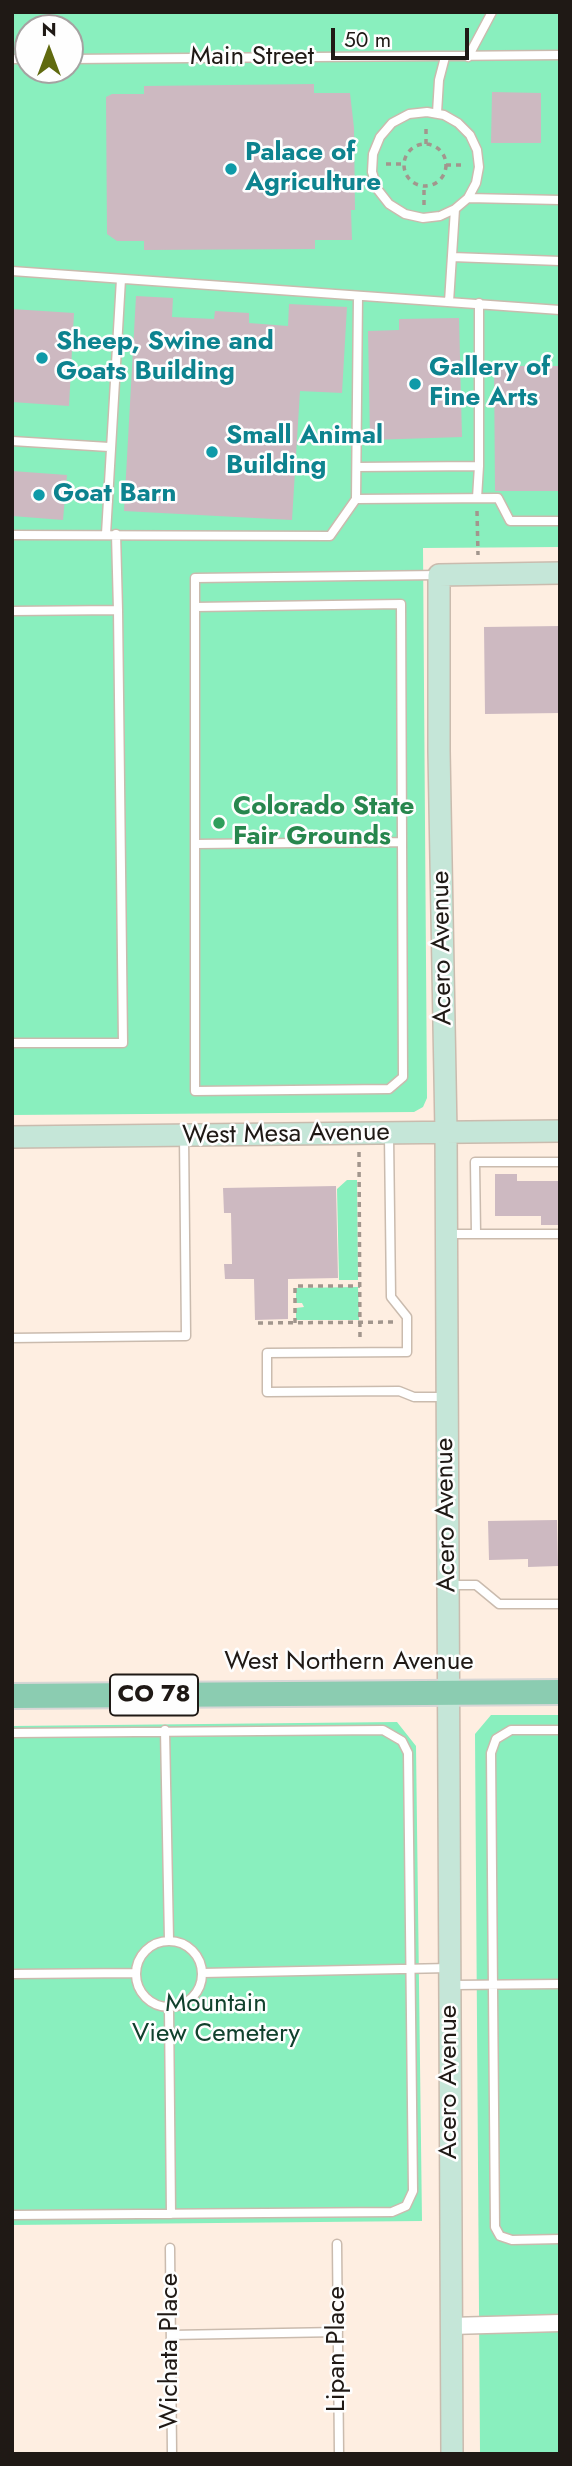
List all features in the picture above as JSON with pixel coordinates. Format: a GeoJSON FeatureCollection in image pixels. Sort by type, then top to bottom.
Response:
{"type":"FeatureCollection","features":[{"type":"Feature","properties":{"kind":"main road","name":"West Northern Avenue"},"geometry":{"type":"LineString","coordinates":[[12,1696],[560,1692]]}},
{"type":"Feature","properties":{"kind":"street"},"geometry":{"type":"LineString","coordinates":[[439,575],[560,573]]}},
{"type":"Feature","properties":{"kind":"street","name":"Acero Avenue"},"geometry":{"type":"LineString","coordinates":[[439,575],[439,778],[446,1132],[452,2454]]}},
{"type":"Feature","properties":{"kind":"street","name":"West Mesa Avenue"},"geometry":{"type":"LineString","coordinates":[[12,1137],[184,1136],[390,1143],[446,1132],[560,1131]]}},
{"type":"Feature","properties":{"kind":"street"},"geometry":{"type":"LineString","coordinates":[[450,2326],[560,2323]]}},
{"type":"Feature","properties":{"kind":"lane"},"geometry":{"type":"LineString","coordinates":[[468,57],[492,12]]}},
{"type":"Feature","properties":{"kind":"lane","name":"Main Street"},"geometry":{"type":"LineString","coordinates":[[84,59],[560,55]]}},
{"type":"Feature","properties":{"kind":"lane"},"geometry":{"type":"LineString","coordinates":[[437,113],[439,80],[445,57]]}},
{"type":"Feature","properties":{"kind":"lane"},"geometry":{"type":"LineString","coordinates":[[437,113],[458,123],[470,135],[477,150],[479,165],[476,183],[468,198],[455,209],[440,216],[423,218],[405,214],[389,204],[378,190],[372,172],[373,154],[380,137],[392,123],[409,114],[437,113]]}},
{"type":"Feature","properties":{"kind":"lane"},"geometry":{"type":"LineString","coordinates":[[468,198],[560,200]]}},
{"type":"Feature","properties":{"kind":"lane"},"geometry":{"type":"LineString","coordinates":[[449,302],[455,209]]}},
{"type":"Feature","properties":{"kind":"lane"},"geometry":{"type":"LineString","coordinates":[[452,257],[560,261]]}},
{"type":"Feature","properties":{"kind":"lane"},"geometry":{"type":"LineString","coordinates":[[12,271],[560,310]]}},
{"type":"Feature","properties":{"kind":"lane"},"geometry":{"type":"LineString","coordinates":[[106,534],[109,447],[121,279]]}},
{"type":"Feature","properties":{"kind":"lane"},"geometry":{"type":"LineString","coordinates":[[12,535],[330,536],[356,499],[358,296]]}},
{"type":"Feature","properties":{"kind":"lane"},"geometry":{"type":"LineString","coordinates":[[477,498],[479,303]]}},
{"type":"Feature","properties":{"kind":"lane"},"geometry":{"type":"LineString","coordinates":[[12,441],[109,447]]}},
{"type":"Feature","properties":{"kind":"lane"},"geometry":{"type":"LineString","coordinates":[[357,467],[479,466]]}},
{"type":"Feature","properties":{"kind":"lane"},"geometry":{"type":"LineString","coordinates":[[356,499],[498,498],[510,521],[560,521]]}},
{"type":"Feature","properties":{"kind":"lane"},"geometry":{"type":"LineString","coordinates":[[12,1043],[123,1043],[116,534]]}},
{"type":"Feature","properties":{"kind":"lane"},"geometry":{"type":"LineString","coordinates":[[195,607],[401,604],[403,1077],[389,1089],[195,1091],[195,607],[195,578],[439,575]]}},
{"type":"Feature","properties":{"kind":"lane"},"geometry":{"type":"LineString","coordinates":[[12,611],[118,610]]}},
{"type":"Feature","properties":{"kind":"lane"},"geometry":{"type":"LineString","coordinates":[[195,844],[402,842]]}},
{"type":"Feature","properties":{"kind":"lane"},"geometry":{"type":"LineString","coordinates":[[12,1338],[186,1336],[184,1136]]}},
{"type":"Feature","properties":{"kind":"lane"},"geometry":{"type":"LineString","coordinates":[[390,1143],[391,1297],[407,1317],[407,1352],[267,1353],[267,1392],[399,1391],[414,1397],[446,1397]]}},
{"type":"Feature","properties":{"kind":"lane"},"geometry":{"type":"LineString","coordinates":[[477,1234],[475,1162],[560,1162]]}},
{"type":"Feature","properties":{"kind":"lane"},"geometry":{"type":"LineString","coordinates":[[446,1234],[560,1234]]}},
{"type":"Feature","properties":{"kind":"lane"},"geometry":{"type":"LineString","coordinates":[[448,1585],[477,1585],[499,1604],[560,1604]]}},
{"type":"Feature","properties":{"kind":"lane"},"geometry":{"type":"LineString","coordinates":[[165,1730],[169,1940]]}},
{"type":"Feature","properties":{"kind":"lane"},"geometry":{"type":"LineString","coordinates":[[12,1732],[383,1730],[402,1741],[408,1753],[413,2192],[406,2206],[392,2213],[12,2216]]}},
{"type":"Feature","properties":{"kind":"lane"},"geometry":{"type":"LineString","coordinates":[[560,1730],[512,1730],[496,1739],[491,1753],[495,2227],[500,2236],[512,2240],[560,2239]]}},
{"type":"Feature","properties":{"kind":"lane"},"geometry":{"type":"LineString","coordinates":[[169,1940],[188,1946],[195,1953],[202,1973],[201,1984],[195,1994],[186,2003],[169,2009],[154,2004],[144,1996],[137,1986],[135,1973],[147,1948],[169,1940]]}},
{"type":"Feature","properties":{"kind":"lane"},"geometry":{"type":"LineString","coordinates":[[202,1973],[411,1969],[493,1985],[560,1984]]}},
{"type":"Feature","properties":{"kind":"lane"},"geometry":{"type":"LineString","coordinates":[[12,1975],[135,1973]]}},
{"type":"Feature","properties":{"kind":"lane"},"geometry":{"type":"LineString","coordinates":[[169,2009],[172,2214]]}},
{"type":"Feature","properties":{"kind":"lane","name":"Lipan Place"},"geometry":{"type":"LineString","coordinates":[[337,2244],[339,2454]]}},
{"type":"Feature","properties":{"kind":"lane","name":"Wichata Place"},"geometry":{"type":"LineString","coordinates":[[170,2248],[172,2454]]}},
{"type":"Feature","properties":{"kind":"lane"},"geometry":{"type":"LineString","coordinates":[[171,2335],[338,2332]]}},
{"type":"Feature","properties":{"kind":"path"},"geometry":{"type":"LineString","coordinates":[[426,144],[427,112]]}},
{"type":"Feature","properties":{"kind":"path"},"geometry":{"type":"LineString","coordinates":[[426,144],[438,148],[446,165],[445,172],[437,182],[424,186],[411,180],[406,174],[404,164],[407,153],[412,148],[426,144]]}},
{"type":"Feature","properties":{"kind":"path"},"geometry":{"type":"LineString","coordinates":[[373,164],[404,164]]}},
{"type":"Feature","properties":{"kind":"path"},"geometry":{"type":"LineString","coordinates":[[446,165],[479,165]]}},
{"type":"Feature","properties":{"kind":"path"},"geometry":{"type":"LineString","coordinates":[[423,218],[424,186]]}},
{"type":"Feature","properties":{"kind":"path"},"geometry":{"type":"LineString","coordinates":[[477,498],[479,575]]}},
{"type":"Feature","properties":{"kind":"path"},"geometry":{"type":"LineString","coordinates":[[360,1352],[359,1152],[390,1143]]}},
{"type":"Feature","properties":{"kind":"path"},"geometry":{"type":"LineString","coordinates":[[288,1286],[360,1286]]}},
{"type":"Feature","properties":{"kind":"path"},"geometry":{"type":"LineString","coordinates":[[295,1286],[295,1323]]}},
{"type":"Feature","properties":{"kind":"path"},"geometry":{"type":"LineString","coordinates":[[258,1323],[407,1322]]}},
{"type":"Feature","properties":{"kind":"green space","name":"Colorado State Fair Grounds"},"geometry":{"type":"Polygon","coordinates":[[[12,12],[560,12],[560,547],[423,548],[427,1098],[423,1107],[414,1112],[12,1115],[12,12]]]}},
{"type":"Feature","properties":{"kind":"green space"},"geometry":{"type":"Polygon","coordinates":[[[347,1180],[357,1180],[358,1280],[339,1280],[337,1189],[347,1180]]]}},
{"type":"Feature","properties":{"kind":"green space"},"geometry":{"type":"Polygon","coordinates":[[[358,1287],[359,1320],[296,1320],[296,1308],[304,1307],[302,1303],[296,1303],[296,1288],[358,1287]]]}},
{"type":"Feature","properties":{"kind":"green space"},"geometry":{"type":"Polygon","coordinates":[[[491,1715],[560,1715],[560,2454],[480,2454],[475,1734],[491,1715]]]}},
{"type":"Feature","properties":{"kind":"green space","name":"Mountain View Cemetery"},"geometry":{"type":"Polygon","coordinates":[[[397,1722],[416,1746],[422,2221],[12,2225],[12,1726],[397,1722]]]}},
{"type":"Feature","properties":{"kind":"building","name":"Palace of Agriculture"},"geometry":{"type":"Polygon","coordinates":[[[314,84],[314,93],[350,93],[354,128],[355,210],[351,210],[352,240],[315,240],[315,249],[144,250],[144,241],[117,241],[107,234],[106,97],[112,94],[144,94],[144,86],[314,84]]]}},
{"type":"Feature","properties":{"kind":"building"},"geometry":{"type":"Polygon","coordinates":[[[492,92],[541,93],[541,143],[491,143],[492,92]]]}},
{"type":"Feature","properties":{"kind":"building","name":"Small Animal Building"},"geometry":{"type":"Polygon","coordinates":[[[136,296],[173,298],[172,317],[214,319],[215,311],[249,313],[249,323],[288,326],[289,304],[347,307],[342,393],[300,391],[292,520],[124,511],[136,296]]]}},
{"type":"Feature","properties":{"kind":"building","name":"Sheep, Swine and Goats Building"},"geometry":{"type":"Polygon","coordinates":[[[12,309],[74,313],[69,406],[12,402],[12,309]]]}},
{"type":"Feature","properties":{"kind":"building","name":"Gallery of Fine Arts"},"geometry":{"type":"Polygon","coordinates":[[[459,318],[462,437],[370,440],[368,331],[399,330],[399,319],[459,318]]]}},
{"type":"Feature","properties":{"kind":"building"},"geometry":{"type":"Polygon","coordinates":[[[494,366],[560,366],[560,491],[495,491],[494,366]]]}},
{"type":"Feature","properties":{"kind":"building","name":"Goat Barn"},"geometry":{"type":"Polygon","coordinates":[[[12,471],[67,475],[63,520],[12,516],[12,471]]]}},
{"type":"Feature","properties":{"kind":"building"},"geometry":{"type":"Polygon","coordinates":[[[560,626],[560,713],[485,714],[484,627],[560,626]]]}},
{"type":"Feature","properties":{"kind":"building"},"geometry":{"type":"Polygon","coordinates":[[[495,1174],[517,1174],[517,1181],[560,1181],[560,1225],[541,1225],[541,1216],[495,1216],[495,1174]]]}},
{"type":"Feature","properties":{"kind":"building"},"geometry":{"type":"Polygon","coordinates":[[[336,1186],[338,1278],[288,1279],[288,1319],[255,1320],[254,1279],[225,1279],[224,1264],[232,1264],[231,1213],[224,1213],[223,1188],[336,1186]]]}},
{"type":"Feature","properties":{"kind":"building"},"geometry":{"type":"Polygon","coordinates":[[[557,1520],[558,1566],[528,1567],[528,1559],[489,1560],[488,1521],[557,1520]]]}},
{"type":"Feature","properties":{"kind":"place","name":"Palace of Agriculture"},"geometry":{"type":"Point","coordinates":[231,169]}},
{"type":"Feature","properties":{"kind":"place","name":"Sheep, Swine and Goats Building"},"geometry":{"type":"Point","coordinates":[42,358]}},
{"type":"Feature","properties":{"kind":"place","name":"Gallery of Fine Arts"},"geometry":{"type":"Point","coordinates":[415,384]}},
{"type":"Feature","properties":{"kind":"place","name":"Small Animal Building"},"geometry":{"type":"Point","coordinates":[212,452]}},
{"type":"Feature","properties":{"kind":"place","name":"Goat Barn"},"geometry":{"type":"Point","coordinates":[39,495]}},
{"type":"Feature","properties":{"kind":"place","name":"Colorado State Fair Grounds"},"geometry":{"type":"Point","coordinates":[219,823]}}]}
